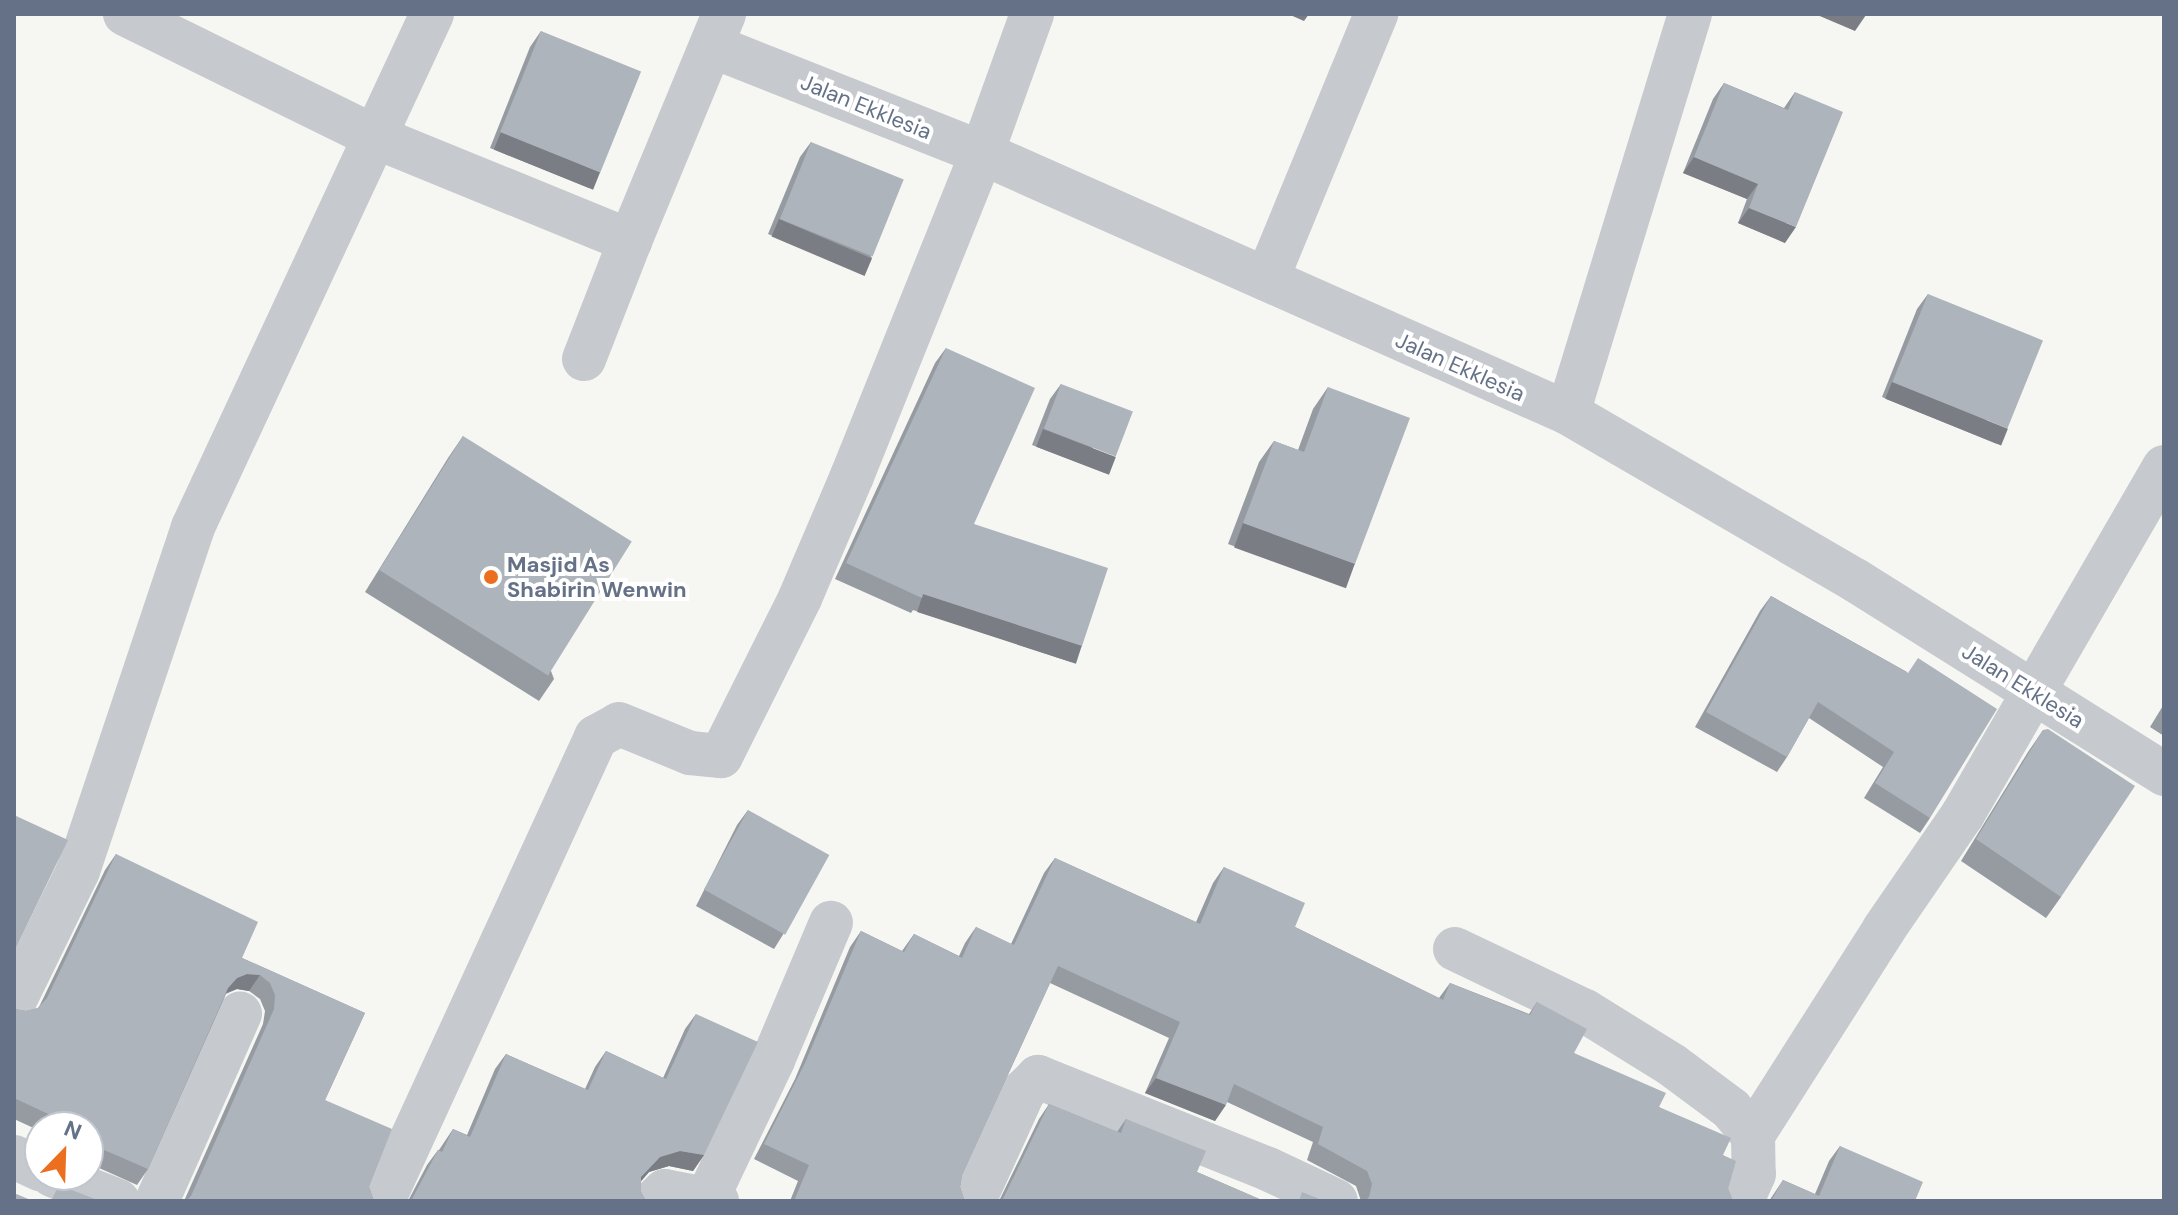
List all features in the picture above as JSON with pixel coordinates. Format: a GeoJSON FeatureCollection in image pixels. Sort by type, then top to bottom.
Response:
{"type":"FeatureCollection","features":[{"type":"Feature","properties":{"kind":"street"},"geometry":{"type":"LineString","coordinates":[[125,14],[373,136],[630,241]]}},
{"type":"Feature","properties":{"kind":"street"},"geometry":{"type":"LineString","coordinates":[[14,1002],[78,871],[193,527],[432,14]]}},
{"type":"Feature","properties":{"kind":"street"},"geometry":{"type":"LineString","coordinates":[[383,1201],[596,737],[619,724],[690,753],[721,756],[800,598],[982,153],[1032,14]]}},
{"type":"Feature","properties":{"kind":"street"},"geometry":{"type":"LineString","coordinates":[[1267,279],[1376,14]]}},
{"type":"Feature","properties":{"kind":"street"},"geometry":{"type":"LineString","coordinates":[[1568,413],[1690,14]]}},
{"type":"Feature","properties":{"kind":"street"},"geometry":{"type":"LineString","coordinates":[[584,359],[718,30]]}},
{"type":"Feature","properties":{"kind":"street","name":"Jalan Ekklesia"},"geometry":{"type":"LineString","coordinates":[[718,30],[982,153],[1568,413],[1855,580],[2164,774]]}},
{"type":"Feature","properties":{"kind":"street"},"geometry":{"type":"LineString","coordinates":[[1742,1201],[1754,1174],[1753,1135],[1884,929],[1963,814],[2164,467]]}},
{"type":"Feature","properties":{"kind":"street"},"geometry":{"type":"LineString","coordinates":[[654,1201],[665,1191],[712,1199],[831,923]]}},
{"type":"Feature","properties":{"kind":"street"},"geometry":{"type":"LineString","coordinates":[[1455,949],[1585,1011],[1672,1065],[1731,1109],[1753,1135]]}},
{"type":"Feature","properties":{"kind":"street"},"geometry":{"type":"LineString","coordinates":[[157,1201],[240,1014]]}},
{"type":"Feature","properties":{"kind":"street"},"geometry":{"type":"LineString","coordinates":[[974,1201],[1024,1091],[1038,1077],[1241,1157],[1336,1201]]}},
{"type":"Feature","properties":{"kind":"street"},"geometry":{"type":"LineString","coordinates":[[93,1191],[118,1201]]}},
{"type":"Feature","properties":{"kind":"building"},"geometry":{"type":"Polygon","coordinates":[[[541,31],[641,71],[600,173],[500,132],[541,31]]]}},
{"type":"Feature","properties":{"kind":"building"},"geometry":{"type":"Polygon","coordinates":[[[1724,83],[1788,110],[1795,92],[1843,112],[1796,227],[1749,208],[1758,184],[1694,157],[1724,83]]]}},
{"type":"Feature","properties":{"kind":"building"},"geometry":{"type":"Polygon","coordinates":[[[811,142],[904,179],[873,256],[780,219],[811,142]]]}},
{"type":"Feature","properties":{"kind":"building"},"geometry":{"type":"Polygon","coordinates":[[[1928,294],[2043,340],[2007,429],[1892,382],[1928,294]]]}},
{"type":"Feature","properties":{"kind":"building"},"geometry":{"type":"Polygon","coordinates":[[[946,348],[1035,388],[974,524],[1108,568],[1082,646],[923,594],[922,598],[846,563],[946,348]]]}},
{"type":"Feature","properties":{"kind":"building"},"geometry":{"type":"Polygon","coordinates":[[[1061,384],[1133,412],[1116,456],[1044,429],[1061,384]]]}},
{"type":"Feature","properties":{"kind":"building"},"geometry":{"type":"Polygon","coordinates":[[[1328,387],[1410,418],[1355,564],[1243,523],[1274,441],[1304,452],[1328,387]]]}},
{"type":"Feature","properties":{"kind":"building","name":"Masjid As Shabirin Wenwin"},"geometry":{"type":"Polygon","coordinates":[[[463,436],[632,541],[548,675],[379,570],[463,436]]]}},
{"type":"Feature","properties":{"kind":"building"},"geometry":{"type":"Polygon","coordinates":[[[1771,596],[1908,673],[1918,658],[1997,709],[1930,818],[1875,783],[1894,752],[1818,702],[1787,757],[1706,712],[1771,596]]]}},
{"type":"Feature","properties":{"kind":"building"},"geometry":{"type":"Polygon","coordinates":[[[2048,729],[2135,786],[2061,897],[1976,839],[2043,730],[2048,729]]]}},
{"type":"Feature","properties":{"kind":"building"},"geometry":{"type":"Polygon","coordinates":[[[748,810],[829,855],[785,935],[704,890],[748,810]]]}},
{"type":"Feature","properties":{"kind":"building"},"geometry":{"type":"Polygon","coordinates":[[[14,815],[68,840],[14,952],[14,815]]]}},
{"type":"Feature","properties":{"kind":"building"},"geometry":{"type":"Polygon","coordinates":[[[116,854],[258,922],[242,958],[365,1013],[325,1100],[392,1129],[369,1187],[374,1201],[186,1201],[191,1196],[274,1009],[275,995],[270,983],[260,975],[247,974],[237,978],[228,988],[148,1169],[104,1150],[104,1111],[42,1111],[14,1098],[14,1009],[26,1011],[38,1008],[47,998],[116,854]]]}},
{"type":"Feature","properties":{"kind":"building"},"geometry":{"type":"Polygon","coordinates":[[[1055,858],[1200,924],[1224,867],[1305,903],[1295,927],[1443,1000],[1450,983],[1530,1015],[1537,1002],[1587,1029],[1574,1053],[1666,1093],[1659,1107],[1731,1138],[1723,1155],[1736,1161],[1728,1189],[1733,1201],[1365,1201],[1372,1184],[1367,1171],[1318,1144],[1323,1127],[1234,1084],[1226,1105],[1156,1078],[1180,1022],[1058,966],[962,1175],[960,1187],[966,1201],[794,1201],[809,1165],[764,1144],[805,1063],[861,931],[904,952],[914,934],[962,958],[976,927],[1014,945],[1055,858]]]}},
{"type":"Feature","properties":{"kind":"building"},"geometry":{"type":"Polygon","coordinates":[[[696,1014],[758,1042],[704,1155],[680,1151],[660,1157],[641,1177],[641,1192],[646,1201],[411,1201],[453,1129],[470,1137],[506,1054],[588,1090],[606,1051],[666,1079],[696,1014]]]}},
{"type":"Feature","properties":{"kind":"building"},"geometry":{"type":"Polygon","coordinates":[[[1049,1104],[1121,1133],[1126,1119],[1206,1151],[1197,1172],[1264,1201],[1002,1201],[1049,1104]]]}},
{"type":"Feature","properties":{"kind":"building"},"geometry":{"type":"Polygon","coordinates":[[[1840,1146],[1923,1182],[1915,1201],[1771,1201],[1783,1180],[1819,1196],[1840,1146]]]}},
{"type":"Feature","properties":{"kind":"building"},"geometry":{"type":"Polygon","coordinates":[[[56,1191],[74,1191],[100,1201],[51,1201],[56,1191]]]}},
{"type":"Feature","properties":{"kind":"building"},"geometry":{"type":"Polygon","coordinates":[[[1302,1192],[1324,1201],[1299,1201],[1302,1192]]]}},
{"type":"Feature","properties":{"kind":"building"},"geometry":{"type":"Polygon","coordinates":[[[14,1193],[33,1201],[14,1201],[14,1193]]]}},
{"type":"Feature","properties":{"kind":"place","name":"Masjid As Shabirin Wenwin"},"geometry":{"type":"Point","coordinates":[491,577]}}]}
